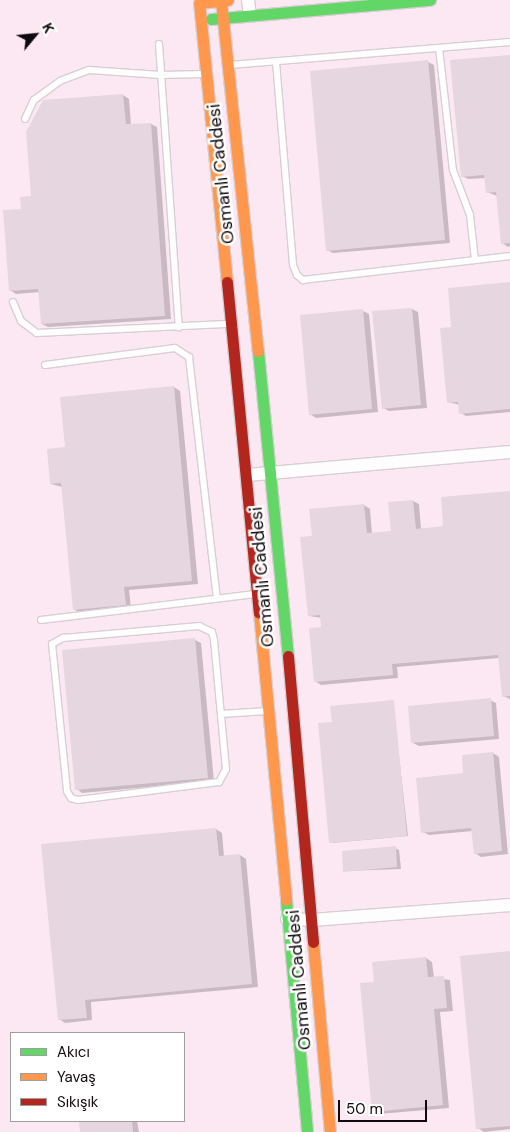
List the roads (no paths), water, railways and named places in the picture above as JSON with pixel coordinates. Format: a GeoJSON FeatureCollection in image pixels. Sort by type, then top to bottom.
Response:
{"type":"FeatureCollection","features":[{"type":"Feature","properties":{"kind":"street"},"geometry":{"type":"LineString","coordinates":[[224,0],[199,3],[203,20],[247,474],[307,1132]]}},
{"type":"Feature","properties":{"kind":"street","name":"Osmanlı Caddesi"},"geometry":{"type":"LineString","coordinates":[[224,0],[227,65],[270,474],[330,1132]]}},
{"type":"Feature","properties":{"kind":"street"},"geometry":{"type":"LineString","coordinates":[[248,0],[250,16]]}},
{"type":"Feature","properties":{"kind":"street"},"geometry":{"type":"LineString","coordinates":[[203,20],[430,0]]}},
{"type":"Feature","properties":{"kind":"street"},"geometry":{"type":"LineString","coordinates":[[247,474],[270,474],[510,452]]}},
{"type":"Feature","properties":{"kind":"street"},"geometry":{"type":"LineString","coordinates":[[270,732],[294,730]]}},
{"type":"Feature","properties":{"kind":"street"},"geometry":{"type":"LineString","coordinates":[[287,919],[312,920],[510,905]]}},
{"type":"Feature","properties":{"kind":"lane"},"geometry":{"type":"LineString","coordinates":[[227,65],[510,42]]}},
{"type":"Feature","properties":{"kind":"lane"},"geometry":{"type":"LineString","coordinates":[[159,44],[179,327]]}},
{"type":"Feature","properties":{"kind":"lane"},"geometry":{"type":"LineString","coordinates":[[438,48],[453,170],[470,215],[475,260]]}},
{"type":"Feature","properties":{"kind":"lane"},"geometry":{"type":"LineString","coordinates":[[276,62],[293,265],[297,275],[303,280],[510,256]]}},
{"type":"Feature","properties":{"kind":"lane"},"geometry":{"type":"LineString","coordinates":[[25,119],[34,100],[60,81],[89,70],[161,75],[207,74]]}},
{"type":"Feature","properties":{"kind":"lane"},"geometry":{"type":"LineString","coordinates":[[13,302],[21,321],[37,333],[232,324]]}},
{"type":"Feature","properties":{"kind":"lane"},"geometry":{"type":"LineString","coordinates":[[45,365],[175,348],[189,357],[217,598]]}},
{"type":"Feature","properties":{"kind":"lane"},"geometry":{"type":"LineString","coordinates":[[41,620],[258,594]]}},
{"type":"Feature","properties":{"kind":"lane"},"geometry":{"type":"LineString","coordinates":[[199,626],[207,628],[214,640],[221,714],[226,769],[219,782],[78,800],[71,798],[67,791],[52,644],[63,638],[199,626]]}},
{"type":"Feature","properties":{"kind":"lane"},"geometry":{"type":"LineString","coordinates":[[221,714],[268,711]]}}]}
